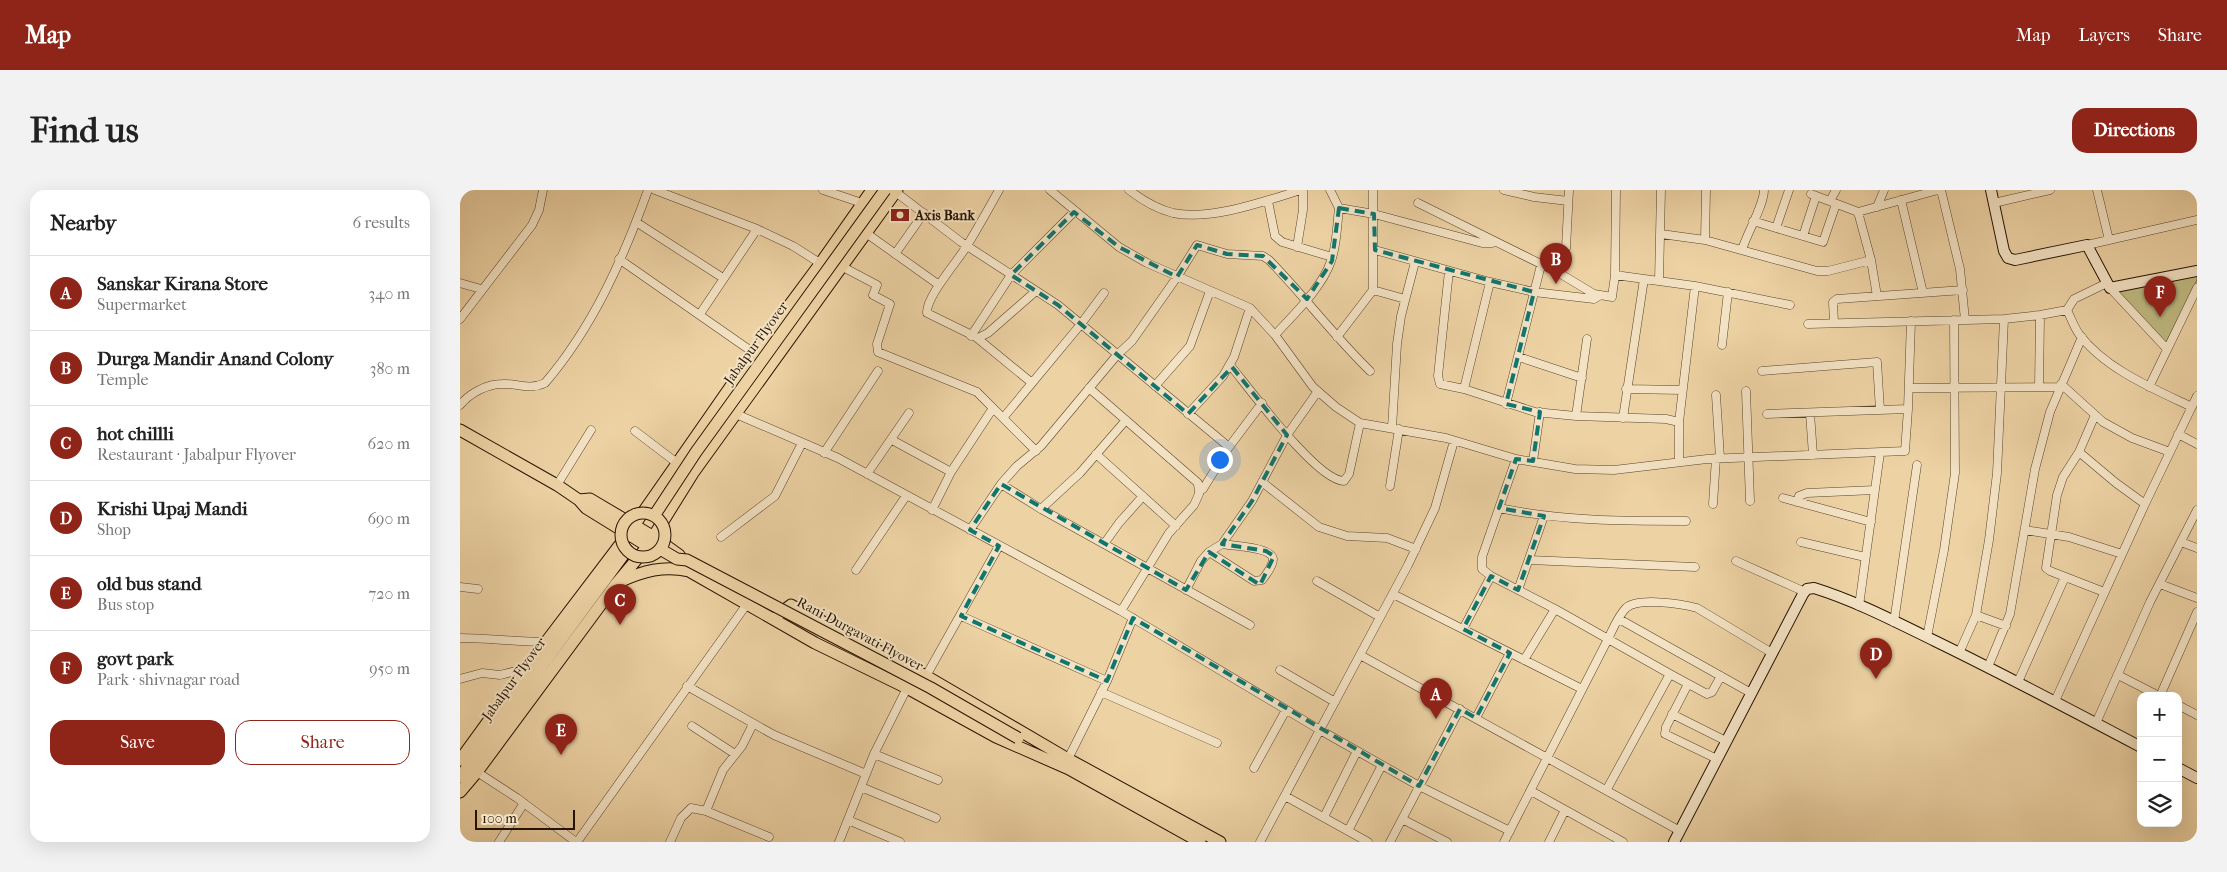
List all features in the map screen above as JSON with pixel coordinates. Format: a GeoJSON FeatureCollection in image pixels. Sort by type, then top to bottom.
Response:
{"type":"FeatureCollection","features":[{"type":"Feature","properties":{"kind":"main road"},"geometry":{"type":"LineString","coordinates":[[462,753],[631,530],[754,353],[872,190]]}},
{"type":"Feature","properties":{"kind":"main road"},"geometry":{"type":"LineString","coordinates":[[460,792],[616,584],[656,544],[664,528],[661,522],[654,516],[642,513],[635,514],[624,524],[621,537],[627,550],[633,555],[647,557],[656,544],[693,473],[866,233],[892,190]]}},
{"type":"Feature","properties":{"kind":"main road","name":"Jabalpur Flyover"},"geometry":{"type":"LineString","coordinates":[[654,516],[696,452],[892,190]]}},
{"type":"Feature","properties":{"kind":"main road","name":"Rani Durgavati Flyover"},"geometry":{"type":"LineString","coordinates":[[460,430],[557,485],[579,500],[586,508],[656,544],[688,566],[931,688],[1018,738],[1030,752]]}},
{"type":"Feature","properties":{"kind":"main road","name":"Jabalpur Flyover"},"geometry":{"type":"LineString","coordinates":[[460,777],[627,550]]}},
{"type":"Feature","properties":{"kind":"main road"},"geometry":{"type":"LineString","coordinates":[[616,584],[632,576],[660,568],[688,566],[747,604],[823,647],[906,688],[996,737],[1069,769],[1210,841]]}},
{"type":"Feature","properties":{"kind":"main road"},"geometry":{"type":"LineString","coordinates":[[772,618],[791,605],[926,676],[1210,841]]}},
{"type":"Feature","properties":{"kind":"main road","name":"Rani Durgavati Flyover"},"geometry":{"type":"LineString","coordinates":[[1018,738],[1040,742]]}},
{"type":"Feature","properties":{"kind":"street"},"geometry":{"type":"LineString","coordinates":[[460,319],[481,289],[532,225],[539,210],[544,190]]}},
{"type":"Feature","properties":{"kind":"street"},"geometry":{"type":"LineString","coordinates":[[460,405],[477,391],[490,386],[502,384],[535,388],[545,383],[596,312],[636,222],[648,190]]}},
{"type":"Feature","properties":{"kind":"street"},"geometry":{"type":"LineString","coordinates":[[654,190],[757,229],[793,246],[820,264],[877,285],[873,295],[890,304],[877,344],[878,352],[977,392],[1036,450]]}},
{"type":"Feature","properties":{"kind":"street"},"geometry":{"type":"LineString","coordinates":[[823,190],[862,203]]}},
{"type":"Feature","properties":{"kind":"street"},"geometry":{"type":"LineString","coordinates":[[892,190],[967,246],[1036,291],[1081,324],[1230,447]]}},
{"type":"Feature","properties":{"kind":"street"},"geometry":{"type":"LineString","coordinates":[[999,190],[967,246],[939,285],[927,309],[927,313],[974,337],[1032,383]]}},
{"type":"Feature","properties":{"kind":"street"},"geometry":{"type":"LineString","coordinates":[[1050,190],[1074,212],[1120,247],[1177,277],[1250,308],[1275,335],[1318,391],[1336,407],[1360,423],[1396,428],[1454,441],[1516,459],[1575,469],[1614,470],[1718,458],[1905,452],[1909,388],[1910,321]]}},
{"type":"Feature","properties":{"kind":"street"},"geometry":{"type":"LineString","coordinates":[[1129,190],[1154,206],[1173,213],[1185,214],[1231,211],[1302,190],[1303,210],[1297,247]]}},
{"type":"Feature","properties":{"kind":"street"},"geometry":{"type":"LineString","coordinates":[[1275,335],[1307,300],[1326,273],[1332,257],[1338,208],[1330,190]]}},
{"type":"Feature","properties":{"kind":"street"},"geometry":{"type":"LineString","coordinates":[[1337,337],[1373,290],[1374,190]]}},
{"type":"Feature","properties":{"kind":"street"},"geometry":{"type":"LineString","coordinates":[[1504,190],[1534,197],[1568,201]]}},
{"type":"Feature","properties":{"kind":"street"},"geometry":{"type":"LineString","coordinates":[[1559,273],[1566,248],[1569,190]]}},
{"type":"Feature","properties":{"kind":"street"},"geometry":{"type":"LineString","coordinates":[[1418,203],[1559,273],[1599,296],[1612,297],[1615,275],[1616,190]]}},
{"type":"Feature","properties":{"kind":"street"},"geometry":{"type":"LineString","coordinates":[[1659,281],[1661,190]]}},
{"type":"Feature","properties":{"kind":"street"},"geometry":{"type":"LineString","coordinates":[[1705,240],[1706,190]]}},
{"type":"Feature","properties":{"kind":"street"},"geometry":{"type":"LineString","coordinates":[[1742,250],[1762,203],[1764,190]]}},
{"type":"Feature","properties":{"kind":"street"},"geometry":{"type":"LineString","coordinates":[[1776,228],[1789,190]]}},
{"type":"Feature","properties":{"kind":"street"},"geometry":{"type":"LineString","coordinates":[[1753,221],[1823,242],[1836,190]]}},
{"type":"Feature","properties":{"kind":"street"},"geometry":{"type":"LineString","coordinates":[[1877,207],[1884,190]]}},
{"type":"Feature","properties":{"kind":"street"},"geometry":{"type":"LineString","coordinates":[[1803,236],[1814,195],[1858,212],[1940,190],[1960,269],[1965,320]]}},
{"type":"Feature","properties":{"kind":"street"},"geometry":{"type":"LineString","coordinates":[[1991,190],[2004,251],[2008,258],[2015,260],[2197,220]]}},
{"type":"Feature","properties":{"kind":"street"},"geometry":{"type":"LineString","coordinates":[[1994,202],[2050,190]]}},
{"type":"Feature","properties":{"kind":"street"},"geometry":{"type":"LineString","coordinates":[[2097,190],[2109,240]]}},
{"type":"Feature","properties":{"kind":"street"},"geometry":{"type":"LineString","coordinates":[[1901,200],[1923,293]]}},
{"type":"Feature","properties":{"kind":"street"},"geometry":{"type":"LineString","coordinates":[[1268,201],[1275,236],[1282,242],[1332,257]]}},
{"type":"Feature","properties":{"kind":"street"},"geometry":{"type":"LineString","coordinates":[[1338,208],[1374,214],[1482,243],[1496,243]]}},
{"type":"Feature","properties":{"kind":"street"},"geometry":{"type":"LineString","coordinates":[[974,337],[1011,274],[1074,212]]}},
{"type":"Feature","properties":{"kind":"street"},"geometry":{"type":"LineString","coordinates":[[1858,212],[1871,260],[1878,296]]}},
{"type":"Feature","properties":{"kind":"street"},"geometry":{"type":"LineString","coordinates":[[895,254],[924,213]]}},
{"type":"Feature","properties":{"kind":"street"},"geometry":{"type":"LineString","coordinates":[[636,222],[722,278]]}},
{"type":"Feature","properties":{"kind":"street"},"geometry":{"type":"LineString","coordinates":[[700,314],[722,278],[757,229]]}},
{"type":"Feature","properties":{"kind":"street"},"geometry":{"type":"LineString","coordinates":[[866,233],[939,285]]}},
{"type":"Feature","properties":{"kind":"street"},"geometry":{"type":"LineString","coordinates":[[1661,234],[1705,240],[1817,270],[1828,271],[1871,260]]}},
{"type":"Feature","properties":{"kind":"street"},"geometry":{"type":"LineString","coordinates":[[970,530],[1000,484],[1036,450],[1132,340],[1177,277],[1196,245],[1227,254],[1263,256],[1307,300],[1337,337],[1370,371]]}},
{"type":"Feature","properties":{"kind":"street"},"geometry":{"type":"LineString","coordinates":[[2087,245],[2109,286],[2168,349]]}},
{"type":"Feature","properties":{"kind":"street"},"geometry":{"type":"LineString","coordinates":[[1374,250],[1534,292],[1594,299],[1599,296]]}},
{"type":"Feature","properties":{"kind":"street"},"geometry":{"type":"LineString","coordinates":[[619,259],[754,353]]}},
{"type":"Feature","properties":{"kind":"street"},"geometry":{"type":"LineString","coordinates":[[1390,486],[1396,428],[1397,344],[1405,299],[1415,262]]}},
{"type":"Feature","properties":{"kind":"street"},"geometry":{"type":"LineString","coordinates":[[1506,404],[1541,265]]}},
{"type":"Feature","properties":{"kind":"street"},"geometry":{"type":"LineString","coordinates":[[1449,271],[1439,382],[1445,386],[1464,389],[1506,404],[1540,412],[1576,416],[1666,419],[1679,422]]}},
{"type":"Feature","properties":{"kind":"street"},"geometry":{"type":"LineString","coordinates":[[1808,324],[2040,316],[2067,310],[2074,299],[2109,286],[2197,271]]}},
{"type":"Feature","properties":{"kind":"street"},"geometry":{"type":"LineString","coordinates":[[1615,275],[1695,286],[1790,305]]}},
{"type":"Feature","properties":{"kind":"street"},"geometry":{"type":"LineString","coordinates":[[1623,418],[1644,279]]}},
{"type":"Feature","properties":{"kind":"street"},"geometry":{"type":"LineString","coordinates":[[1464,389],[1490,282]]}},
{"type":"Feature","properties":{"kind":"street"},"geometry":{"type":"LineString","coordinates":[[460,283],[481,289]]}},
{"type":"Feature","properties":{"kind":"street"},"geometry":{"type":"LineString","coordinates":[[1679,462],[1679,422],[1695,286]]}},
{"type":"Feature","properties":{"kind":"street"},"geometry":{"type":"LineString","coordinates":[[2149,387],[2197,288]]}},
{"type":"Feature","properties":{"kind":"street"},"geometry":{"type":"LineString","coordinates":[[1373,290],[1405,299]]}},
{"type":"Feature","properties":{"kind":"street"},"geometry":{"type":"LineString","coordinates":[[1834,323],[1833,302],[1837,299],[1963,290]]}},
{"type":"Feature","properties":{"kind":"street"},"geometry":{"type":"LineString","coordinates":[[974,337],[988,333],[1036,291]]}},
{"type":"Feature","properties":{"kind":"street"},"geometry":{"type":"LineString","coordinates":[[1155,386],[1190,346],[1210,292]]}},
{"type":"Feature","properties":{"kind":"street"},"geometry":{"type":"LineString","coordinates":[[1722,345],[1728,292]]}},
{"type":"Feature","properties":{"kind":"street"},"geometry":{"type":"LineString","coordinates":[[1003,418],[1081,324],[1104,293]]}},
{"type":"Feature","properties":{"kind":"street"},"geometry":{"type":"LineString","coordinates":[[1188,414],[1223,376],[1230,365],[1250,308]]}},
{"type":"Feature","properties":{"kind":"street"},"geometry":{"type":"LineString","coordinates":[[2067,310],[2082,337],[2132,379],[2192,407]]}},
{"type":"Feature","properties":{"kind":"street"},"geometry":{"type":"LineString","coordinates":[[2039,387],[2040,316]]}},
{"type":"Feature","properties":{"kind":"street"},"geometry":{"type":"LineString","coordinates":[[1959,653],[1976,615],[1997,473],[2004,318]]}},
{"type":"Feature","properties":{"kind":"street"},"geometry":{"type":"LineString","coordinates":[[1927,637],[1944,550],[1954,473],[1954,320]]}},
{"type":"Feature","properties":{"kind":"street"},"geometry":{"type":"LineString","coordinates":[[1988,667],[2006,626],[2035,469],[2050,412],[2082,337]]}},
{"type":"Feature","properties":{"kind":"street"},"geometry":{"type":"LineString","coordinates":[[1576,416],[1587,339]]}},
{"type":"Feature","properties":{"kind":"street"},"geometry":{"type":"LineString","coordinates":[[1519,357],[1582,378]]}},
{"type":"Feature","properties":{"kind":"street"},"geometry":{"type":"LineString","coordinates":[[1762,371],[1877,362],[1880,410]]}},
{"type":"Feature","properties":{"kind":"street"},"geometry":{"type":"LineString","coordinates":[[1230,365],[1298,448],[1320,469],[1337,480],[1344,481],[1349,474],[1360,423]]}},
{"type":"Feature","properties":{"kind":"street"},"geometry":{"type":"LineString","coordinates":[[824,453],[878,371]]}},
{"type":"Feature","properties":{"kind":"street"},"geometry":{"type":"LineString","coordinates":[[1909,388],[2060,386],[2103,422],[2132,438],[2170,452]]}},
{"type":"Feature","properties":{"kind":"street"},"geometry":{"type":"LineString","coordinates":[[1089,388],[1198,483],[1199,494],[1194,505],[1169,533],[1120,611]]}},
{"type":"Feature","properties":{"kind":"street"},"geometry":{"type":"LineString","coordinates":[[1626,389],[1682,390]]}},
{"type":"Feature","properties":{"kind":"street"},"geometry":{"type":"LineString","coordinates":[[1186,590],[1201,561],[1222,544],[1252,501],[1287,435],[1318,391]]}},
{"type":"Feature","properties":{"kind":"street"},"geometry":{"type":"LineString","coordinates":[[1746,391],[1750,457],[1750,501]]}},
{"type":"Feature","properties":{"kind":"street"},"geometry":{"type":"LineString","coordinates":[[1713,504],[1718,458],[1716,395]]}},
{"type":"Feature","properties":{"kind":"street"},"geometry":{"type":"LineString","coordinates":[[2055,701],[2104,592],[2197,396]]}},
{"type":"Feature","properties":{"kind":"street"},"geometry":{"type":"LineString","coordinates":[[1202,489],[1262,403]]}},
{"type":"Feature","properties":{"kind":"street"},"geometry":{"type":"LineString","coordinates":[[932,510],[951,472],[993,408]]}},
{"type":"Feature","properties":{"kind":"street"},"geometry":{"type":"LineString","coordinates":[[1767,414],[1908,409]]}},
{"type":"Feature","properties":{"kind":"street"},"geometry":{"type":"LineString","coordinates":[[1533,462],[1540,412]]}},
{"type":"Feature","properties":{"kind":"street"},"geometry":{"type":"LineString","coordinates":[[867,474],[909,413]]}},
{"type":"Feature","properties":{"kind":"street"},"geometry":{"type":"LineString","coordinates":[[1810,413],[1813,455]]}},
{"type":"Feature","properties":{"kind":"street"},"geometry":{"type":"LineString","coordinates":[[736,414],[867,474],[1133,618],[1320,730],[1419,786],[1510,832]]}},
{"type":"Feature","properties":{"kind":"street"},"geometry":{"type":"LineString","coordinates":[[2095,415],[2079,452],[2063,477],[2057,495],[2046,568],[2104,592]]}},
{"type":"Feature","properties":{"kind":"street"},"geometry":{"type":"LineString","coordinates":[[1041,510],[1080,473],[1126,420]]}},
{"type":"Feature","properties":{"kind":"street"},"geometry":{"type":"LineString","coordinates":[[557,485],[591,430]]}},
{"type":"Feature","properties":{"kind":"street"},"geometry":{"type":"LineString","coordinates":[[636,431],[677,463]]}},
{"type":"Feature","properties":{"kind":"street"},"geometry":{"type":"LineString","coordinates":[[2178,434],[2197,444]]}},
{"type":"Feature","properties":{"kind":"street"},"geometry":{"type":"LineString","coordinates":[[892,440],[951,472]]}},
{"type":"Feature","properties":{"kind":"street"},"geometry":{"type":"LineString","coordinates":[[1260,842],[1416,549],[1435,508],[1454,441]]}},
{"type":"Feature","properties":{"kind":"street"},"geometry":{"type":"LineString","coordinates":[[721,537],[775,496],[802,444]]}},
{"type":"Feature","properties":{"kind":"street"},"geometry":{"type":"LineString","coordinates":[[2079,452],[2145,504]]}},
{"type":"Feature","properties":{"kind":"street"},"geometry":{"type":"LineString","coordinates":[[1859,606],[1880,453]]}},
{"type":"Feature","properties":{"kind":"street"},"geometry":{"type":"LineString","coordinates":[[1096,454],[1176,526]]}},
{"type":"Feature","properties":{"kind":"street"},"geometry":{"type":"LineString","coordinates":[[1516,459],[1482,557],[1482,569],[1491,576],[1555,609],[1707,694],[1712,692],[1721,676]]}},
{"type":"Feature","properties":{"kind":"street"},"geometry":{"type":"LineString","coordinates":[[1894,622],[1917,465]]}},
{"type":"Feature","properties":{"kind":"street"},"geometry":{"type":"LineString","coordinates":[[1262,482],[1318,527],[1347,536],[1387,538],[1416,549]]}},
{"type":"Feature","properties":{"kind":"street"},"geometry":{"type":"LineString","coordinates":[[1000,484],[1041,510],[1250,625]]}},
{"type":"Feature","properties":{"kind":"street"},"geometry":{"type":"LineString","coordinates":[[1798,502],[1799,496],[1808,493],[1875,490]]}},
{"type":"Feature","properties":{"kind":"street"},"geometry":{"type":"LineString","coordinates":[[856,570],[906,496]]}},
{"type":"Feature","properties":{"kind":"street"},"geometry":{"type":"LineString","coordinates":[[1104,544],[1119,523],[1143,496]]}},
{"type":"Feature","properties":{"kind":"street"},"geometry":{"type":"LineString","coordinates":[[1783,498],[1870,522]]}},
{"type":"Feature","properties":{"kind":"street"},"geometry":{"type":"LineString","coordinates":[[1499,508],[1544,516],[1686,521]]}},
{"type":"Feature","properties":{"kind":"street"},"geometry":{"type":"LineString","coordinates":[[2096,723],[2160,584],[2197,510]]}},
{"type":"Feature","properties":{"kind":"street"},"geometry":{"type":"LineString","coordinates":[[1518,590],[1544,516]]}},
{"type":"Feature","properties":{"kind":"street"},"geometry":{"type":"LineString","coordinates":[[2025,530],[2052,534],[2122,554]]}},
{"type":"Feature","properties":{"kind":"street"},"geometry":{"type":"LineString","coordinates":[[1801,542],[1866,557]]}},
{"type":"Feature","properties":{"kind":"street"},"geometry":{"type":"LineString","coordinates":[[2181,542],[2197,548]]}},
{"type":"Feature","properties":{"kind":"street"},"geometry":{"type":"LineString","coordinates":[[1210,552],[1254,581],[1262,580],[1272,565],[1273,559],[1271,554],[1260,549],[1222,544]]}},
{"type":"Feature","properties":{"kind":"street"},"geometry":{"type":"LineString","coordinates":[[926,676],[999,546]]}},
{"type":"Feature","properties":{"kind":"street"},"geometry":{"type":"LineString","coordinates":[[1529,560],[1695,567]]}},
{"type":"Feature","properties":{"kind":"street"},"geometry":{"type":"LineString","coordinates":[[1736,561],[1805,592]]}},
{"type":"Feature","properties":{"kind":"street"},"geometry":{"type":"LineString","coordinates":[[1463,629],[1491,576]]}},
{"type":"Feature","properties":{"kind":"street"},"geometry":{"type":"LineString","coordinates":[[2018,682],[2065,577]]}},
{"type":"Feature","properties":{"kind":"street"},"geometry":{"type":"LineString","coordinates":[[1317,580],[1380,617]]}},
{"type":"Feature","properties":{"kind":"street"},"geometry":{"type":"LineString","coordinates":[[2160,584],[2197,598]]}},
{"type":"Feature","properties":{"kind":"street"},"geometry":{"type":"LineString","coordinates":[[460,587],[478,589]]}},
{"type":"Feature","properties":{"kind":"street"},"geometry":{"type":"LineString","coordinates":[[1674,842],[1807,589],[1814,588],[1859,606],[1927,637],[2055,701],[2137,745]]}},
{"type":"Feature","properties":{"kind":"street"},"geometry":{"type":"LineString","coordinates":[[1393,594],[1582,689]]}},
{"type":"Feature","properties":{"kind":"street"},"geometry":{"type":"LineString","coordinates":[[476,772],[524,803],[576,842],[747,604]]}},
{"type":"Feature","properties":{"kind":"street"},"geometry":{"type":"LineString","coordinates":[[1504,842],[1608,639],[1627,608],[1638,604],[1684,604],[1697,608],[1772,653]]}},
{"type":"Feature","properties":{"kind":"street"},"geometry":{"type":"LineString","coordinates":[[1524,660],[1555,609]]}},
{"type":"Feature","properties":{"kind":"street"},"geometry":{"type":"LineString","coordinates":[[2162,692],[2197,612]]}},
{"type":"Feature","properties":{"kind":"street"},"geometry":{"type":"LineString","coordinates":[[1976,615],[2006,626]]}},
{"type":"Feature","properties":{"kind":"street"},"geometry":{"type":"LineString","coordinates":[[961,616],[1107,681]]}},
{"type":"Feature","properties":{"kind":"street"},"geometry":{"type":"LineString","coordinates":[[1068,759],[1107,681],[1133,618]]}},
{"type":"Feature","properties":{"kind":"street"},"geometry":{"type":"LineString","coordinates":[[1619,619],[1751,693]]}},
{"type":"Feature","properties":{"kind":"street"},"geometry":{"type":"LineString","coordinates":[[460,638],[504,638],[514,642],[546,642]]}},
{"type":"Feature","properties":{"kind":"street"},"geometry":{"type":"LineString","coordinates":[[1476,718],[1510,653]]}},
{"type":"Feature","properties":{"kind":"street"},"geometry":{"type":"LineString","coordinates":[[1360,655],[1548,756],[1680,831]]}},
{"type":"Feature","properties":{"kind":"street"},"geometry":{"type":"LineString","coordinates":[[460,680],[482,673],[500,674],[528,668]]}},
{"type":"Feature","properties":{"kind":"street"},"geometry":{"type":"LineString","coordinates":[[839,842],[874,754],[914,670]]}},
{"type":"Feature","properties":{"kind":"street"},"geometry":{"type":"LineString","coordinates":[[1280,670],[1335,702]]}},
{"type":"Feature","properties":{"kind":"street"},"geometry":{"type":"LineString","coordinates":[[1607,789],[1670,674]]}},
{"type":"Feature","properties":{"kind":"street"},"geometry":{"type":"LineString","coordinates":[[2118,675],[2152,692]]}},
{"type":"Feature","properties":{"kind":"street"},"geometry":{"type":"LineString","coordinates":[[1688,684],[1664,730],[1665,734],[1717,759]]}},
{"type":"Feature","properties":{"kind":"street"},"geometry":{"type":"LineString","coordinates":[[687,686],[753,724],[866,774]]}},
{"type":"Feature","properties":{"kind":"street"},"geometry":{"type":"LineString","coordinates":[[1101,692],[1217,744]]}},
{"type":"Feature","properties":{"kind":"street"},"geometry":{"type":"LineString","coordinates":[[2182,708],[2197,715]]}},
{"type":"Feature","properties":{"kind":"street"},"geometry":{"type":"LineString","coordinates":[[1390,842],[1460,709]]}},
{"type":"Feature","properties":{"kind":"street"},"geometry":{"type":"LineString","coordinates":[[1254,768],[1286,710]]}},
{"type":"Feature","properties":{"kind":"street"},"geometry":{"type":"LineString","coordinates":[[1672,714],[1726,741]]}},
{"type":"Feature","properties":{"kind":"street"},"geometry":{"type":"LineString","coordinates":[[706,811],[723,770],[742,746],[753,724]]}},
{"type":"Feature","properties":{"kind":"street"},"geometry":{"type":"LineString","coordinates":[[692,726],[735,754]]}},
{"type":"Feature","properties":{"kind":"street"},"geometry":{"type":"LineString","coordinates":[[1324,817],[1357,751]]}},
{"type":"Feature","properties":{"kind":"street"},"geometry":{"type":"LineString","coordinates":[[874,754],[938,780]]}},
{"type":"Feature","properties":{"kind":"street"},"geometry":{"type":"LineString","coordinates":[[1348,831],[1382,765]]}},
{"type":"Feature","properties":{"kind":"street"},"geometry":{"type":"LineString","coordinates":[[2182,770],[2197,778]]}},
{"type":"Feature","properties":{"kind":"street"},"geometry":{"type":"LineString","coordinates":[[861,786],[936,818]]}},
{"type":"Feature","properties":{"kind":"street"},"geometry":{"type":"LineString","coordinates":[[1531,791],[1622,842]]}},
{"type":"Feature","properties":{"kind":"street"},"geometry":{"type":"LineString","coordinates":[[1285,796],[1368,842]]}},
{"type":"Feature","properties":{"kind":"street"},"geometry":{"type":"LineString","coordinates":[[499,842],[524,803]]}},
{"type":"Feature","properties":{"kind":"street"},"geometry":{"type":"LineString","coordinates":[[670,842],[687,810],[696,808],[769,837]]}},
{"type":"Feature","properties":{"kind":"street"},"geometry":{"type":"LineString","coordinates":[[1548,842],[1565,810]]}},
{"type":"Feature","properties":{"kind":"street"},"geometry":{"type":"LineString","coordinates":[[1402,819],[1447,842]]}},
{"type":"Feature","properties":{"kind":"street"},"geometry":{"type":"LineString","coordinates":[[848,820],[900,842]]}},
{"type":"Feature","properties":{"kind":"highlighted area"},"geometry":{"type":"Polygon","coordinates":[[[1339,208],[1374,214],[1375,250],[1534,292],[1506,404],[1540,412],[1533,461],[1516,459],[1499,508],[1544,516],[1518,590],[1491,576],[1463,629],[1510,653],[1476,718],[1460,709],[1419,786],[1133,618],[1107,681],[961,616],[999,546],[970,530],[1001,484],[1186,590],[1209,552],[1260,585],[1274,556],[1266,551],[1222,544],[1252,501],[1287,435],[1232,367],[1188,414],[1058,305],[1011,275],[1074,212],[1119,247],[1177,277],[1197,245],[1227,254],[1263,256],[1307,299],[1332,261],[1339,208]]]}},
{"type":"Feature","properties":{"kind":"shaded area"},"geometry":{"type":"Polygon","coordinates":[[[2197,276],[2197,280],[2166,343],[2114,291],[2197,276]]]}},
{"type":"Feature","properties":{"kind":"place","name":"Axis Bank"},"geometry":{"type":"Point","coordinates":[900,215]}},
{"type":"Feature","properties":{"kind":"place","name":"Durga Mandir Anand Colony"},"geometry":{"type":"Point","coordinates":[1556,284]}},
{"type":"Feature","properties":{"kind":"place","name":"govt park"},"geometry":{"type":"Point","coordinates":[2160,317]}},
{"type":"Feature","properties":{"kind":"place","name":"hot chillli"},"geometry":{"type":"Point","coordinates":[620,625]}},
{"type":"Feature","properties":{"kind":"place","name":"Krishi Upaj Mandi"},"geometry":{"type":"Point","coordinates":[1876,679]}},
{"type":"Feature","properties":{"kind":"place","name":"Sanskar Kirana Store"},"geometry":{"type":"Point","coordinates":[1436,719]}},
{"type":"Feature","properties":{"kind":"place","name":"old bus stand"},"geometry":{"type":"Point","coordinates":[561,755]}}]}
